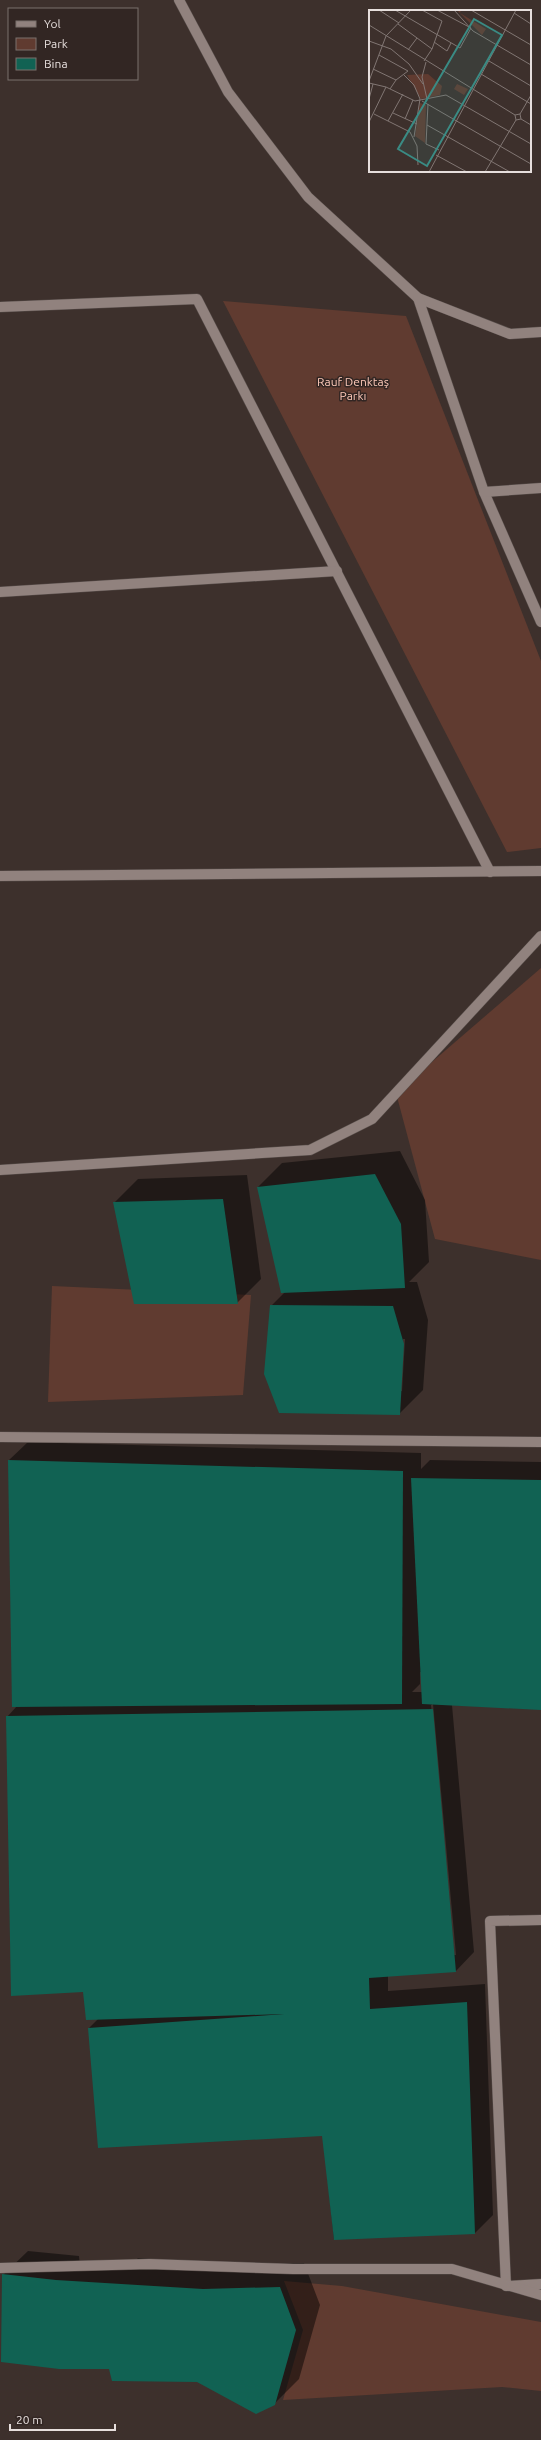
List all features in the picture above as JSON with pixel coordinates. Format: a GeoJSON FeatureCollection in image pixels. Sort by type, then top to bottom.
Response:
{"type":"FeatureCollection","features":[{"type":"Feature","properties":{"kind":"street"},"geometry":{"type":"LineString","coordinates":[[179,0],[228,92],[308,196],[418,298],[510,334],[541,332]]}},
{"type":"Feature","properties":{"kind":"street"},"geometry":{"type":"LineString","coordinates":[[418,298],[484,492],[541,622]]}},
{"type":"Feature","properties":{"kind":"street"},"geometry":{"type":"LineString","coordinates":[[0,307],[197,299],[490,872]]}},
{"type":"Feature","properties":{"kind":"street"},"geometry":{"type":"LineString","coordinates":[[484,492],[541,488]]}},
{"type":"Feature","properties":{"kind":"street"},"geometry":{"type":"LineString","coordinates":[[0,592],[337,571]]}},
{"type":"Feature","properties":{"kind":"street"},"geometry":{"type":"LineString","coordinates":[[0,876],[541,871]]}},
{"type":"Feature","properties":{"kind":"street"},"geometry":{"type":"LineString","coordinates":[[0,1170],[310,1150],[372,1119],[540,939]]}},
{"type":"Feature","properties":{"kind":"street"},"geometry":{"type":"LineString","coordinates":[[0,1437],[541,1442]]}},
{"type":"Feature","properties":{"kind":"street"},"geometry":{"type":"LineString","coordinates":[[506,2286],[490,1921],[541,1920]]}},
{"type":"Feature","properties":{"kind":"street"},"geometry":{"type":"LineString","coordinates":[[0,2268],[149,2264],[293,2269],[452,2269],[541,2295]]}},
{"type":"Feature","properties":{"kind":"street"},"geometry":{"type":"LineString","coordinates":[[506,2286],[541,2284]]}},
{"type":"Feature","properties":{"kind":"green space","name":"Rauf Denktaş Parkı"},"geometry":{"type":"Polygon","coordinates":[[[223,301],[406,316],[541,661],[541,848],[507,852],[223,301]]]}},
{"type":"Feature","properties":{"kind":"green space"},"geometry":{"type":"Polygon","coordinates":[[[541,968],[541,1260],[435,1239],[396,1093],[541,968]]]}},
{"type":"Feature","properties":{"kind":"green space"},"geometry":{"type":"Polygon","coordinates":[[[52,1286],[251,1295],[243,1395],[48,1402],[52,1286]]]}},
{"type":"Feature","properties":{"kind":"green space"},"geometry":{"type":"Polygon","coordinates":[[[284,2281],[342,2286],[541,2322],[541,2391],[502,2387],[283,2400],[303,2330],[284,2281]]]}},
{"type":"Feature","properties":{"kind":"building"},"geometry":{"type":"Polygon","coordinates":[[[375,1174],[401,1224],[405,1288],[281,1293],[257,1187],[375,1174]]]}},
{"type":"Feature","properties":{"kind":"building"},"geometry":{"type":"Polygon","coordinates":[[[223,1199],[238,1304],[134,1304],[113,1202],[223,1199]]]}},
{"type":"Feature","properties":{"kind":"building"},"geometry":{"type":"Polygon","coordinates":[[[270,1305],[393,1306],[404,1344],[400,1415],[279,1413],[264,1374],[270,1305]]]}},
{"type":"Feature","properties":{"kind":"building"},"geometry":{"type":"Polygon","coordinates":[[[8,1460],[403,1471],[402,1704],[12,1707],[8,1460]]]}},
{"type":"Feature","properties":{"kind":"building"},"geometry":{"type":"Polygon","coordinates":[[[411,1478],[541,1480],[541,1710],[422,1704],[411,1478]]]}},
{"type":"Feature","properties":{"kind":"building"},"geometry":{"type":"Polygon","coordinates":[[[433,1709],[456,1972],[369,1978],[370,2009],[467,2002],[475,2234],[334,2240],[322,2136],[98,2148],[88,2028],[284,2014],[86,2020],[83,1992],[11,1996],[6,1716],[433,1709]]]}},
{"type":"Feature","properties":{"kind":"building"},"geometry":{"type":"Polygon","coordinates":[[[2,2274],[56,2280],[203,2289],[280,2287],[296,2330],[275,2405],[256,2414],[197,2382],[112,2381],[109,2369],[59,2369],[1,2362],[2,2274]]]}}]}
